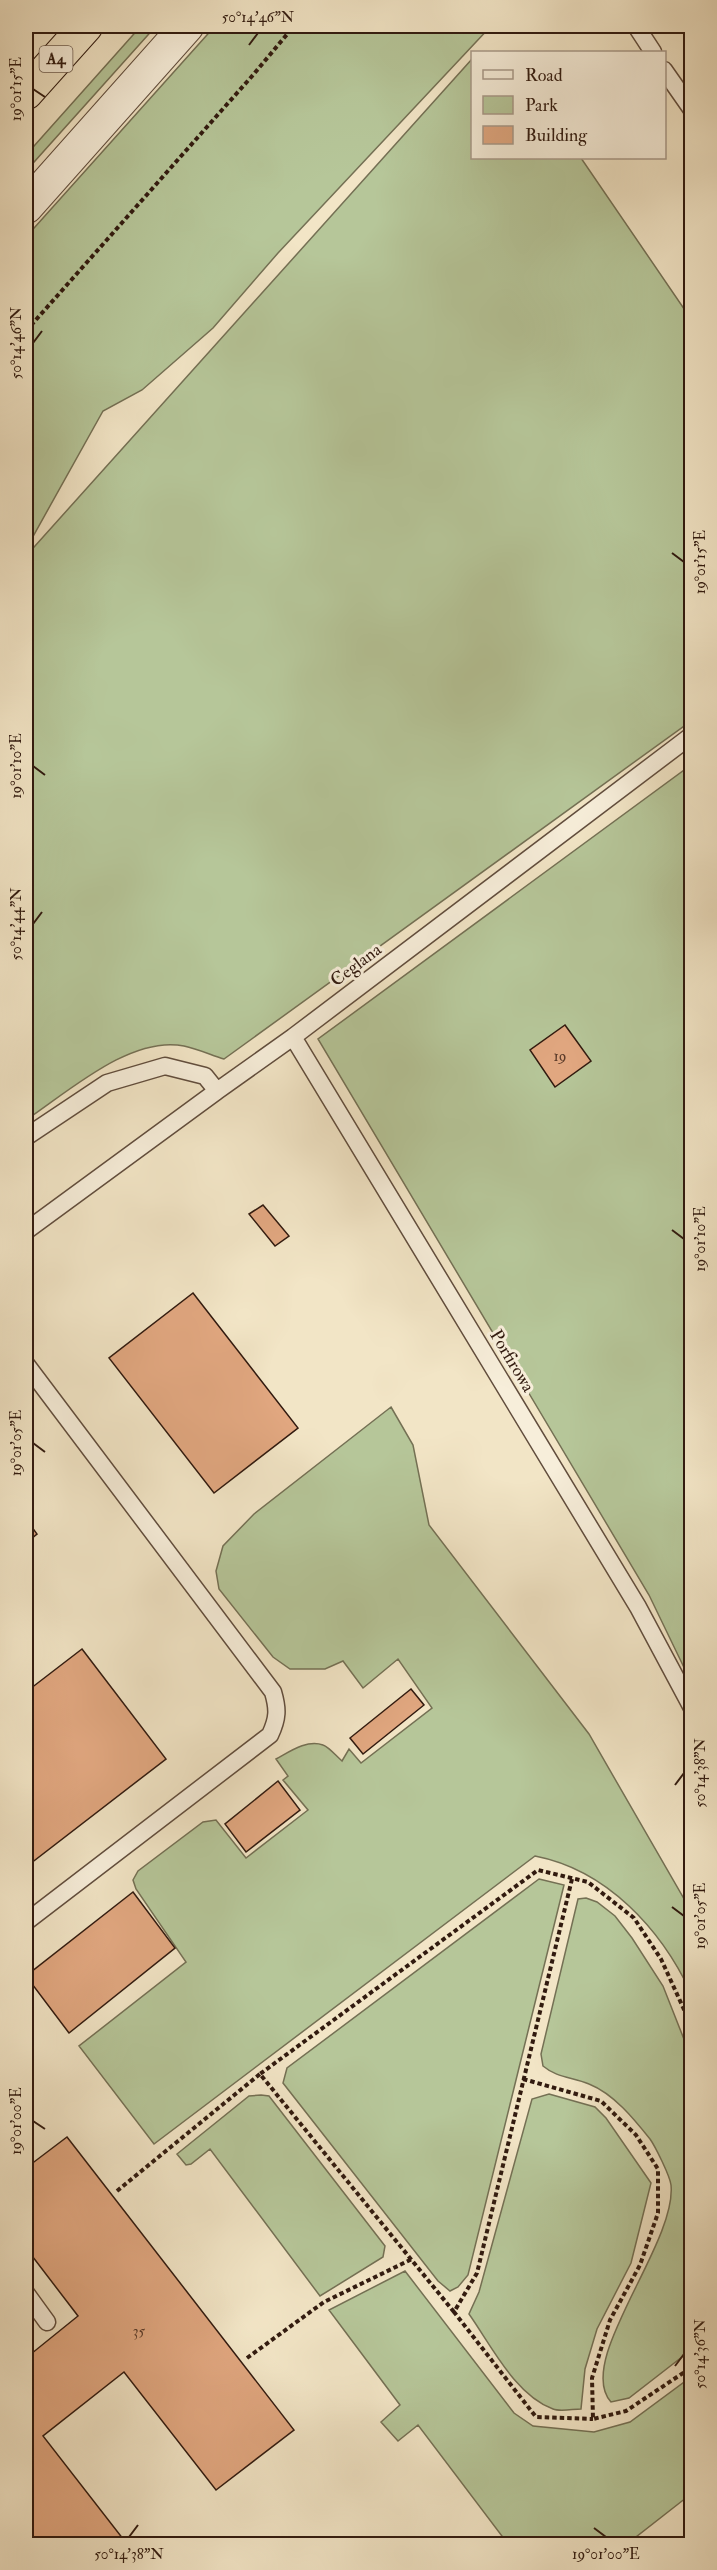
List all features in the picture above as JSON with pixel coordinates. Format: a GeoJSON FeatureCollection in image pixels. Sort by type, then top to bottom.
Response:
{"type":"FeatureCollection","features":[{"type":"Feature","properties":{"kind":"highway","name":"A4"},"geometry":{"type":"LineString","coordinates":[[26,93],[86,26]]}},
{"type":"Feature","properties":{"kind":"street"},"geometry":{"type":"LineString","coordinates":[[26,207],[187,26]]}},
{"type":"Feature","properties":{"kind":"lane"},"geometry":{"type":"LineString","coordinates":[[636,26],[652,51]]}},
{"type":"Feature","properties":{"kind":"lane"},"geometry":{"type":"LineString","coordinates":[[666,73],[692,110]]}},
{"type":"Feature","properties":{"kind":"lane","name":"Ceglana"},"geometry":{"type":"LineString","coordinates":[[26,1231],[293,1037],[692,735]]}},
{"type":"Feature","properties":{"kind":"lane","name":"Porfirowa"},"geometry":{"type":"LineString","coordinates":[[293,1037],[687,1685],[692,1708]]}},
{"type":"Feature","properties":{"kind":"lane"},"geometry":{"type":"LineString","coordinates":[[26,1137],[107,1083],[165,1066],[206,1076],[217,1091]]}},
{"type":"Feature","properties":{"kind":"lane"},"geometry":{"type":"LineString","coordinates":[[26,1364],[273,1692],[278,1709],[277,1721],[270,1735],[26,1922]]}},
{"type":"Feature","properties":{"kind":"lane"},"geometry":{"type":"LineString","coordinates":[[26,2293],[47,2322]]}},
{"type":"Feature","properties":{"kind":"path"},"geometry":{"type":"LineString","coordinates":[[26,331],[294,26]]}},
{"type":"Feature","properties":{"kind":"path"},"geometry":{"type":"LineString","coordinates":[[117,2191],[260,2074],[538,1870],[588,1882],[634,1918],[661,1959],[692,2027]]}},
{"type":"Feature","properties":{"kind":"path"},"geometry":{"type":"LineString","coordinates":[[454,2312],[477,2272],[572,1879]]}},
{"type":"Feature","properties":{"kind":"path"},"geometry":{"type":"LineString","coordinates":[[260,2074],[412,2259],[536,2417],[593,2419],[626,2411],[692,2367]]}},
{"type":"Feature","properties":{"kind":"path"},"geometry":{"type":"LineString","coordinates":[[523,2079],[602,2101],[636,2135],[658,2169],[658,2213],[640,2265],[610,2320],[592,2378],[593,2419]]}},
{"type":"Feature","properties":{"kind":"path"},"geometry":{"type":"LineString","coordinates":[[247,2358],[324,2302],[412,2259]]}},
{"type":"Feature","properties":{"kind":"green space"},"geometry":{"type":"Polygon","coordinates":[[[141,26],[156,26],[26,171],[26,155],[141,26]]]}},
{"type":"Feature","properties":{"kind":"green space"},"geometry":{"type":"Polygon","coordinates":[[[215,26],[491,26],[278,253],[213,328],[142,390],[103,411],[26,549],[26,237],[215,26]]]}},
{"type":"Feature","properties":{"kind":"green space"},"geometry":{"type":"Polygon","coordinates":[[[471,60],[471,159],[582,159],[691,319],[691,721],[224,1059],[184,1046],[164,1045],[143,1049],[101,1068],[26,1120],[26,556],[471,60]]]}},
{"type":"Feature","properties":{"kind":"green space"},"geometry":{"type":"Polygon","coordinates":[[[691,765],[691,1682],[649,1595],[318,1039],[691,765]]]}},
{"type":"Feature","properties":{"kind":"green space"},"geometry":{"type":"Polygon","coordinates":[[[391,1407],[413,1445],[429,1525],[589,1734],[691,1911],[691,1993],[664,1947],[629,1906],[586,1874],[561,1863],[535,1856],[154,2144],[79,2046],[186,1962],[136,1889],[133,1880],[138,1871],[203,1822],[216,1820],[246,1858],[308,1810],[283,1780],[288,1776],[276,1759],[298,1747],[317,1744],[328,1748],[342,1761],[349,1749],[361,1763],[432,1708],[398,1659],[363,1688],[343,1661],[325,1669],[290,1669],[273,1657],[219,1589],[216,1571],[223,1546],[254,1514],[391,1407]]]}},
{"type":"Feature","properties":{"kind":"green space"},"geometry":{"type":"Polygon","coordinates":[[[539,1879],[564,1885],[468,2275],[458,2287],[450,2291],[438,2281],[283,2083],[287,2068],[539,1879]]]}},
{"type":"Feature","properties":{"kind":"green space"},"geometry":{"type":"Polygon","coordinates":[[[586,1898],[597,1902],[615,1916],[632,1938],[663,1986],[691,2057],[691,2350],[629,2398],[611,2402],[603,2383],[606,2359],[615,2331],[659,2238],[669,2210],[671,2185],[652,2143],[623,2108],[598,2088],[554,2073],[543,2066],[541,2054],[578,1899],[586,1898]]]}},
{"type":"Feature","properties":{"kind":"green space"},"geometry":{"type":"Polygon","coordinates":[[[549,2094],[595,2107],[606,2118],[651,2183],[631,2263],[597,2329],[585,2369],[581,2409],[556,2410],[527,2393],[505,2368],[469,2314],[479,2292],[532,2099],[549,2094]]]}},
{"type":"Feature","properties":{"kind":"green space"},"geometry":{"type":"Polygon","coordinates":[[[249,2096],[269,2096],[385,2246],[383,2257],[320,2296],[210,2149],[191,2164],[186,2165],[177,2154],[249,2096]]]}},
{"type":"Feature","properties":{"kind":"green space"},"geometry":{"type":"Polygon","coordinates":[[[405,2271],[514,2413],[533,2426],[594,2432],[630,2422],[691,2377],[691,2494],[627,2544],[508,2544],[418,2425],[398,2441],[381,2422],[400,2405],[329,2310],[405,2271]]]}},
{"type":"Feature","properties":{"kind":"building"},"geometry":{"type":"Polygon","coordinates":[[[565,1025],[591,1061],[555,1087],[530,1050],[565,1025]]]}},
{"type":"Feature","properties":{"kind":"building"},"geometry":{"type":"Polygon","coordinates":[[[263,1205],[289,1236],[275,1246],[249,1214],[263,1205]]]}},
{"type":"Feature","properties":{"kind":"building"},"geometry":{"type":"Polygon","coordinates":[[[193,1293],[298,1428],[214,1493],[109,1358],[193,1293]]]}},
{"type":"Feature","properties":{"kind":"building"},"geometry":{"type":"Polygon","coordinates":[[[26,1519],[37,1534],[26,1543],[26,1519]]]}},
{"type":"Feature","properties":{"kind":"building"},"geometry":{"type":"Polygon","coordinates":[[[82,1649],[166,1759],[26,1867],[26,1692],[82,1649]]]}},
{"type":"Feature","properties":{"kind":"building"},"geometry":{"type":"Polygon","coordinates":[[[411,1689],[424,1705],[363,1754],[350,1738],[411,1689]]]}},
{"type":"Feature","properties":{"kind":"building"},"geometry":{"type":"Polygon","coordinates":[[[278,1781],[300,1810],[246,1852],[225,1824],[278,1781]]]}},
{"type":"Feature","properties":{"kind":"building"},"geometry":{"type":"Polygon","coordinates":[[[133,1892],[175,1948],[69,2033],[26,1976],[133,1892]]]}},
{"type":"Feature","properties":{"kind":"building"},"geometry":{"type":"Polygon","coordinates":[[[67,2137],[294,2430],[216,2490],[124,2372],[43,2436],[127,2544],[26,2544],[26,2358],[78,2316],[26,2248],[26,2168],[67,2137]]]}}]}
